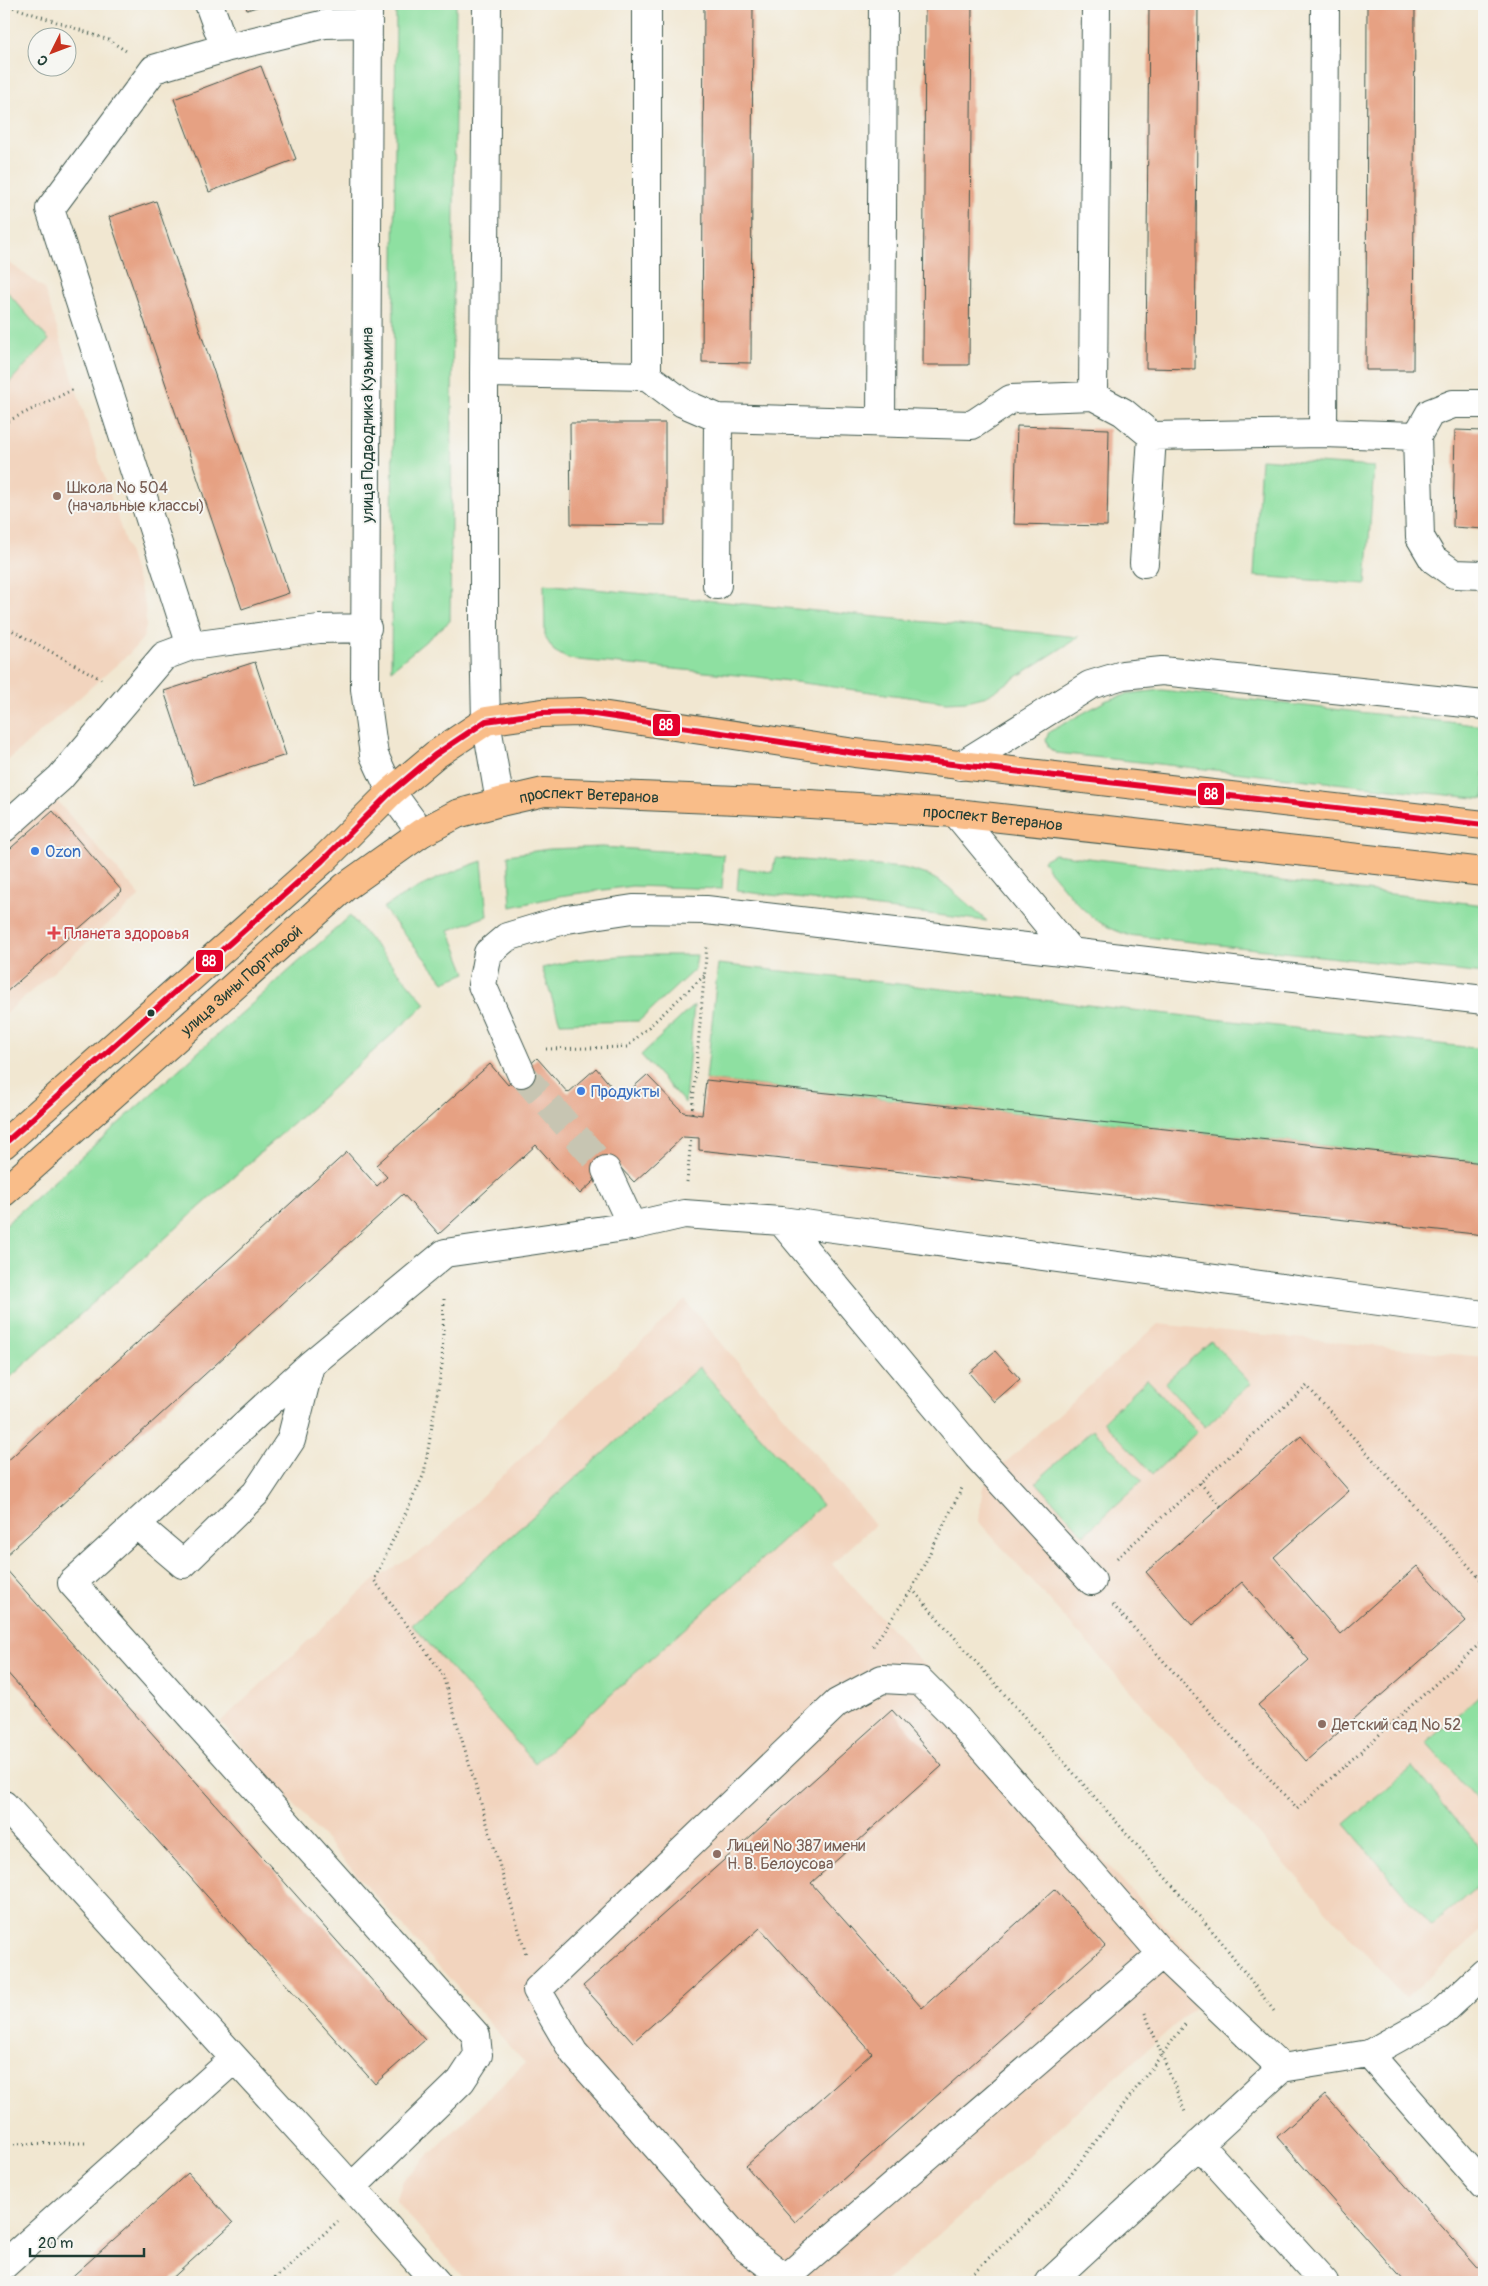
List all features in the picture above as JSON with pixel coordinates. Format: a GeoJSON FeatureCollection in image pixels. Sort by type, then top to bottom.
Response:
{"type":"FeatureCollection","features":[{"type":"Feature","properties":{"kind":"main road"},"geometry":{"type":"LineString","coordinates":[[4,1144],[322,861],[391,792],[435,755],[486,721],[542,712],[581,712],[855,753],[1484,824]]}},
{"type":"Feature","properties":{"kind":"main road","name":"проспект Ветеранов"},"geometry":{"type":"LineString","coordinates":[[500,802],[544,792],[761,801],[956,813],[1484,872]]}},
{"type":"Feature","properties":{"kind":"main road","name":"улица Зины Портновой"},"geometry":{"type":"LineString","coordinates":[[4,1192],[345,887],[421,833],[457,814],[500,802]]}},
{"type":"Feature","properties":{"kind":"street"},"geometry":{"type":"LineString","coordinates":[[209,4],[225,48]]}},
{"type":"Feature","properties":{"kind":"street"},"geometry":{"type":"LineString","coordinates":[[487,4],[484,373],[486,721],[500,802]]}},
{"type":"Feature","properties":{"kind":"street"},"geometry":{"type":"LineString","coordinates":[[647,4],[647,376]]}},
{"type":"Feature","properties":{"kind":"street"},"geometry":{"type":"LineString","coordinates":[[881,422],[883,4]]}},
{"type":"Feature","properties":{"kind":"street"},"geometry":{"type":"LineString","coordinates":[[1093,396],[1096,4]]}},
{"type":"Feature","properties":{"kind":"street"},"geometry":{"type":"LineString","coordinates":[[1323,433],[1325,4]]}},
{"type":"Feature","properties":{"kind":"street"},"geometry":{"type":"LineString","coordinates":[[191,646],[50,209],[154,70],[225,48],[368,13]]}},
{"type":"Feature","properties":{"kind":"street","name":"улица Подводника Кузьмина"},"geometry":{"type":"LineString","coordinates":[[368,13],[367,628],[365,689],[374,755],[391,792],[421,833]]}},
{"type":"Feature","properties":{"kind":"street"},"geometry":{"type":"LineString","coordinates":[[484,373],[647,376],[683,403],[718,418],[972,426],[1011,398],[1093,396],[1123,412],[1152,436],[1323,433],[1417,436]]}},
{"type":"Feature","properties":{"kind":"street"},"geometry":{"type":"LineString","coordinates":[[1484,404],[1453,404],[1430,413],[1417,436],[1420,537],[1433,559],[1454,574],[1484,575]]}},
{"type":"Feature","properties":{"kind":"street"},"geometry":{"type":"LineString","coordinates":[[717,585],[718,418]]}},
{"type":"Feature","properties":{"kind":"street"},"geometry":{"type":"LineString","coordinates":[[1144,563],[1152,436]]}},
{"type":"Feature","properties":{"kind":"street"},"geometry":{"type":"LineString","coordinates":[[4,828],[60,778],[164,656],[191,646],[320,629],[367,628]]}},
{"type":"Feature","properties":{"kind":"street"},"geometry":{"type":"LineString","coordinates":[[960,766],[1090,685],[1123,675],[1162,671],[1484,705]]}},
{"type":"Feature","properties":{"kind":"street"},"geometry":{"type":"LineString","coordinates":[[956,813],[1071,952]]}},
{"type":"Feature","properties":{"kind":"street"},"geometry":{"type":"LineString","coordinates":[[516,1061],[482,985],[488,953],[507,936],[567,919],[633,909],[706,910],[1484,1000]]}},
{"type":"Feature","properties":{"kind":"street"},"geometry":{"type":"LineString","coordinates":[[606,1170],[632,1226]]}},
{"type":"Feature","properties":{"kind":"street"},"geometry":{"type":"LineString","coordinates":[[357,2193],[461,2081],[478,2055],[476,2035],[72,1584],[310,1365],[445,1253],[632,1226],[684,1214],[781,1222],[1484,1315]]}},
{"type":"Feature","properties":{"kind":"street"},"geometry":{"type":"LineString","coordinates":[[781,1222],[977,1456],[1092,1581]]}},
{"type":"Feature","properties":{"kind":"street"},"geometry":{"type":"LineString","coordinates":[[136,1524],[184,1564],[256,1493],[291,1440],[310,1365]]}},
{"type":"Feature","properties":{"kind":"street"},"geometry":{"type":"LineString","coordinates":[[1162,1954],[786,2278],[746,2248],[574,2053],[537,1990],[837,1703],[882,1679],[920,1681],[953,1714],[1162,1954],[1282,2068]]}},
{"type":"Feature","properties":{"kind":"street"},"geometry":{"type":"LineString","coordinates":[[4,1805],[436,2282]]}},
{"type":"Feature","properties":{"kind":"street"},"geometry":{"type":"LineString","coordinates":[[1050,2282],[1282,2068],[1369,2054],[1439,2015],[1484,1973]]}},
{"type":"Feature","properties":{"kind":"street"},"geometry":{"type":"LineString","coordinates":[[1369,2054],[1484,2185]]}},
{"type":"Feature","properties":{"kind":"street"},"geometry":{"type":"LineString","coordinates":[[4,2265],[234,2059]]}},
{"type":"Feature","properties":{"kind":"street"},"geometry":{"type":"LineString","coordinates":[[1199,2144],[1324,2282]]}},
{"type":"Feature","properties":{"kind":"path"},"geometry":{"type":"LineString","coordinates":[[4,4],[109,40],[154,70]]}},
{"type":"Feature","properties":{"kind":"path"},"geometry":{"type":"LineString","coordinates":[[4,423],[104,375]]}},
{"type":"Feature","properties":{"kind":"path"},"geometry":{"type":"LineString","coordinates":[[4,626],[100,680],[134,692]]}},
{"type":"Feature","properties":{"kind":"path"},"geometry":{"type":"LineString","coordinates":[[692,1114],[707,944]]}},
{"type":"Feature","properties":{"kind":"path"},"geometry":{"type":"LineString","coordinates":[[516,1061],[627,1047],[705,975]]}},
{"type":"Feature","properties":{"kind":"path"},"geometry":{"type":"LineString","coordinates":[[684,1214],[691,1138]]}},
{"type":"Feature","properties":{"kind":"path"},"geometry":{"type":"LineString","coordinates":[[445,1253],[442,1365],[424,1474],[374,1580],[442,1673],[529,1963]]}},
{"type":"Feature","properties":{"kind":"path"},"geometry":{"type":"LineString","coordinates":[[1484,1582],[1307,1386],[1092,1581],[1297,1809],[1484,1640]]}},
{"type":"Feature","properties":{"kind":"path"},"geometry":{"type":"LineString","coordinates":[[872,1648],[912,1589],[977,1456]]}},
{"type":"Feature","properties":{"kind":"path"},"geometry":{"type":"LineString","coordinates":[[1200,1483],[1221,1506]]}},
{"type":"Feature","properties":{"kind":"path"},"geometry":{"type":"LineString","coordinates":[[912,1589],[1221,1941],[1279,2017]]}},
{"type":"Feature","properties":{"kind":"path"},"geometry":{"type":"LineString","coordinates":[[1132,1980],[1161,2055],[1199,2144]]}},
{"type":"Feature","properties":{"kind":"path"},"geometry":{"type":"LineString","coordinates":[[962,2282],[1050,2201],[1206,1997]]}},
{"type":"Feature","properties":{"kind":"path"},"geometry":{"type":"LineString","coordinates":[[4,2144],[97,2143]]}},
{"type":"Feature","properties":{"kind":"path"},"geometry":{"type":"LineString","coordinates":[[270,2282],[357,2193]]}},
{"type":"Feature","properties":{"kind":"shaded area","name":"Школа № 504 (начальные классы)"},"geometry":{"type":"Polygon","coordinates":[[[4,259],[44,288],[145,604],[146,627],[143,638],[130,653],[4,764],[4,259]]]}},
{"type":"Feature","properties":{"kind":"shaded area"},"geometry":{"type":"Polygon","coordinates":[[[51,794],[140,896],[4,1015],[4,835],[51,794]]]}},
{"type":"Feature","properties":{"kind":"shaded area","name":"Лицей № 387 имени Н. В. Белоусова"},"geometry":{"type":"Polygon","coordinates":[[[685,1300],[875,1525],[832,1564],[1219,1986],[885,2282],[467,2282],[396,2201],[403,2180],[525,2063],[220,1722],[374,1580],[431,1545],[685,1300]]]}},
{"type":"Feature","properties":{"kind":"shaded area","name":"Детский сад № 52"},"geometry":{"type":"Polygon","coordinates":[[[1158,1324],[1484,1357],[1484,1928],[1406,1999],[978,1521],[983,1487],[993,1474],[1158,1324]]]}},
{"type":"Feature","properties":{"kind":"green space"},"geometry":{"type":"Polygon","coordinates":[[[396,4],[456,4],[450,621],[391,670],[396,4]]]}},
{"type":"Feature","properties":{"kind":"green space"},"geometry":{"type":"Polygon","coordinates":[[[4,288],[49,340],[4,388],[4,288]]]}},
{"type":"Feature","properties":{"kind":"green space"},"geometry":{"type":"Polygon","coordinates":[[[1261,459],[1374,467],[1366,584],[1254,576],[1261,459]]]}},
{"type":"Feature","properties":{"kind":"green space"},"geometry":{"type":"Polygon","coordinates":[[[544,584],[1079,637],[987,696],[967,701],[946,702],[758,677],[568,659],[554,651],[545,637],[544,584]]]}},
{"type":"Feature","properties":{"kind":"green space"},"geometry":{"type":"Polygon","coordinates":[[[1162,690],[1484,726],[1484,799],[1056,753],[1049,748],[1046,740],[1049,732],[1107,700],[1133,693],[1162,690]]]}},
{"type":"Feature","properties":{"kind":"green space"},"geometry":{"type":"Polygon","coordinates":[[[602,847],[724,855],[722,889],[632,886],[560,896],[511,907],[508,855],[549,849],[602,847]]]}},
{"type":"Feature","properties":{"kind":"green space"},"geometry":{"type":"Polygon","coordinates":[[[1054,854],[1484,905],[1484,974],[1128,935],[1102,924],[1074,900],[1048,869],[1043,860],[1054,854]]]}},
{"type":"Feature","properties":{"kind":"green space"},"geometry":{"type":"Polygon","coordinates":[[[775,858],[903,868],[928,875],[947,886],[987,921],[737,891],[739,868],[773,872],[775,858]]]}},
{"type":"Feature","properties":{"kind":"green space"},"geometry":{"type":"Polygon","coordinates":[[[482,861],[487,916],[449,930],[466,973],[444,982],[383,908],[431,881],[482,861]]]}},
{"type":"Feature","properties":{"kind":"green space"},"geometry":{"type":"Polygon","coordinates":[[[350,916],[426,1004],[4,1383],[4,1226],[350,916]]]}},
{"type":"Feature","properties":{"kind":"green space"},"geometry":{"type":"Polygon","coordinates":[[[632,955],[697,955],[695,969],[639,1021],[560,1023],[542,968],[576,960],[632,955]]]}},
{"type":"Feature","properties":{"kind":"green space"},"geometry":{"type":"Polygon","coordinates":[[[718,964],[1484,1049],[1484,1163],[706,1080],[718,964]]]}},
{"type":"Feature","properties":{"kind":"green space"},"geometry":{"type":"Polygon","coordinates":[[[694,1005],[685,1103],[641,1055],[694,1005]]]}},
{"type":"Feature","properties":{"kind":"green space"},"geometry":{"type":"Polygon","coordinates":[[[1211,1341],[1251,1384],[1205,1427],[1165,1383],[1211,1341]]]}},
{"type":"Feature","properties":{"kind":"green space"},"geometry":{"type":"Polygon","coordinates":[[[699,1367],[822,1505],[535,1763],[412,1625],[699,1367]]]}},
{"type":"Feature","properties":{"kind":"green space"},"geometry":{"type":"Polygon","coordinates":[[[1147,1379],[1197,1432],[1153,1474],[1103,1421],[1147,1379]]]}},
{"type":"Feature","properties":{"kind":"green space"},"geometry":{"type":"Polygon","coordinates":[[[1093,1429],[1142,1481],[1084,1535],[1036,1482],[1093,1429]]]}},
{"type":"Feature","properties":{"kind":"green space"},"geometry":{"type":"Polygon","coordinates":[[[1484,1691],[1484,1808],[1426,1743],[1484,1691]]]}},
{"type":"Feature","properties":{"kind":"green space"},"geometry":{"type":"Polygon","coordinates":[[[1412,1767],[1484,1853],[1484,1881],[1431,1926],[1345,1824],[1412,1767]]]}},
{"type":"Feature","properties":{"kind":"building"},"geometry":{"type":"Polygon","coordinates":[[[245,4],[266,4],[247,10],[245,4]]]}},
{"type":"Feature","properties":{"kind":"building"},"geometry":{"type":"Polygon","coordinates":[[[704,4],[753,4],[751,363],[702,362],[704,4]]]}},
{"type":"Feature","properties":{"kind":"building"},"geometry":{"type":"Polygon","coordinates":[[[925,4],[972,4],[969,365],[923,365],[925,4]]]}},
{"type":"Feature","properties":{"kind":"building"},"geometry":{"type":"Polygon","coordinates":[[[1149,4],[1198,4],[1195,369],[1146,368],[1149,4]]]}},
{"type":"Feature","properties":{"kind":"building"},"geometry":{"type":"Polygon","coordinates":[[[1367,4],[1415,4],[1413,370],[1366,370],[1367,4]]]}},
{"type":"Feature","properties":{"kind":"building"},"geometry":{"type":"Polygon","coordinates":[[[261,66],[296,159],[209,192],[174,99],[261,66]]]}},
{"type":"Feature","properties":{"kind":"building"},"geometry":{"type":"Polygon","coordinates":[[[156,201],[289,593],[242,609],[109,217],[156,201]]]}},
{"type":"Feature","properties":{"kind":"building"},"geometry":{"type":"Polygon","coordinates":[[[570,423],[665,423],[665,525],[571,524],[570,423]]]}},
{"type":"Feature","properties":{"kind":"building"},"geometry":{"type":"Polygon","coordinates":[[[1017,426],[1109,429],[1107,526],[1014,524],[1017,426]]]}},
{"type":"Feature","properties":{"kind":"building"},"geometry":{"type":"Polygon","coordinates":[[[1455,430],[1484,431],[1484,529],[1453,527],[1455,430]]]}},
{"type":"Feature","properties":{"kind":"building"},"geometry":{"type":"Polygon","coordinates":[[[255,662],[286,755],[195,785],[164,691],[255,662]]]}},
{"type":"Feature","properties":{"kind":"building"},"geometry":{"type":"Polygon","coordinates":[[[53,811],[122,891],[4,994],[4,854],[53,811]]]}},
{"type":"Feature","properties":{"kind":"building"},"geometry":{"type":"Polygon","coordinates":[[[537,1058],[568,1093],[596,1068],[621,1098],[647,1075],[683,1112],[702,1115],[706,1080],[1484,1163],[1484,1235],[699,1150],[699,1138],[683,1137],[634,1182],[615,1162],[580,1194],[536,1145],[439,1234],[403,1194],[4,1557],[4,1464],[347,1152],[377,1186],[387,1177],[376,1165],[490,1064],[508,1085],[537,1058]]]}},
{"type":"Feature","properties":{"kind":"building"},"geometry":{"type":"Polygon","coordinates":[[[995,1351],[1020,1379],[994,1402],[969,1373],[995,1351]]]}},
{"type":"Feature","properties":{"kind":"building"},"geometry":{"type":"Polygon","coordinates":[[[1301,1436],[1349,1491],[1274,1557],[1340,1634],[1417,1566],[1466,1621],[1306,1761],[1258,1705],[1309,1660],[1242,1582],[1192,1625],[1146,1572],[1301,1436]]]}},
{"type":"Feature","properties":{"kind":"building"},"geometry":{"type":"Polygon","coordinates":[[[4,1567],[425,2040],[375,2084],[4,1669],[4,1567]]]}},
{"type":"Feature","properties":{"kind":"building"},"geometry":{"type":"Polygon","coordinates":[[[892,1710],[942,1766],[811,1883],[922,2008],[1055,1889],[1105,1946],[795,2222],[746,2166],[872,2053],[760,1928],[633,2042],[583,1986],[892,1710]]]}},
{"type":"Feature","properties":{"kind":"building"},"geometry":{"type":"Polygon","coordinates":[[[1325,2095],[1484,2274],[1484,2282],[1405,2282],[1277,2137],[1325,2095]]]}},
{"type":"Feature","properties":{"kind":"building"},"geometry":{"type":"Polygon","coordinates":[[[188,2173],[233,2223],[168,2282],[66,2282],[188,2173]]]}},
{"type":"Feature","properties":{"kind":"tunnel"},"geometry":{"type":"LineString","coordinates":[[521,1073],[606,1170]]}},
{"type":"Feature","properties":{"kind":"transit line","name":"88"},"geometry":{"type":"LineString","coordinates":[[4,1144],[322,861],[391,792],[435,755],[486,721],[542,713],[581,712],[855,753],[1484,825]]}},
{"type":"Feature","properties":{"kind":"place","name":"Школа № 504 (начальные классы)"},"geometry":{"type":"Point","coordinates":[57,496]}},
{"type":"Feature","properties":{"kind":"place","name":"Ozon"},"geometry":{"type":"Point","coordinates":[35,851]}},
{"type":"Feature","properties":{"kind":"place","name":"Планета здоровья"},"geometry":{"type":"Point","coordinates":[54,933]}},
{"type":"Feature","properties":{"kind":"place","name":"Продукты"},"geometry":{"type":"Point","coordinates":[581,1091]}},
{"type":"Feature","properties":{"kind":"place","name":"Детский сад № 52"},"geometry":{"type":"Point","coordinates":[1322,1724]}},
{"type":"Feature","properties":{"kind":"place","name":"Лицей № 387 имени Н. В. Белоусова"},"geometry":{"type":"Point","coordinates":[717,1854]}}]}
